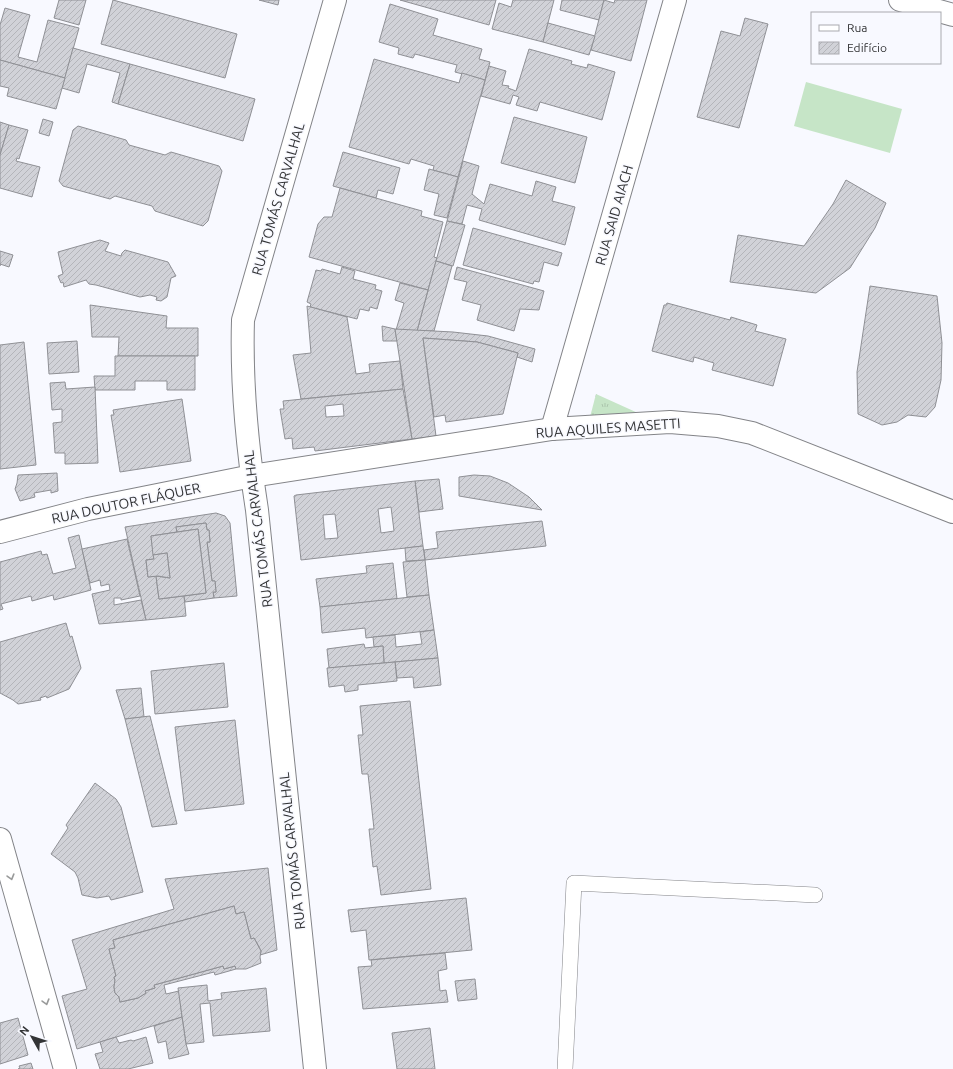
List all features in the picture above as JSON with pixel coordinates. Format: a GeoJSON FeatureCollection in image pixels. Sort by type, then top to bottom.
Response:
{"type":"FeatureCollection","features":[{"type":"Feature","properties":{"kind":"street","name":"RUA TOMÁS CARVALHAL"},"geometry":{"type":"LineString","coordinates":[[315,1069],[257,510],[246,428],[242,356],[243,320],[335,0]]}},
{"type":"Feature","properties":{"kind":"street","name":"RUA SAID AIACH"},"geometry":{"type":"LineString","coordinates":[[552,430],[675,0]]}},
{"type":"Feature","properties":{"kind":"street"},"geometry":{"type":"LineString","coordinates":[[900,0],[953,15]]}},
{"type":"Feature","properties":{"kind":"street","name":"RUA AQUILES MASETTI"},"geometry":{"type":"LineString","coordinates":[[252,476],[552,430],[670,422],[718,426],[752,434],[953,512]]}},
{"type":"Feature","properties":{"kind":"street","name":"RUA DOUTOR FLÁQUER"},"geometry":{"type":"LineString","coordinates":[[0,532],[88,509],[252,476]]}},
{"type":"Feature","properties":{"kind":"street"},"geometry":{"type":"LineString","coordinates":[[0,839],[65,1069]]}},
{"type":"Feature","properties":{"kind":"lane"},"geometry":{"type":"LineString","coordinates":[[565,1069],[574,883],[815,894]]}},
{"type":"Feature","properties":{"kind":"green space"},"geometry":{"type":"Polygon","coordinates":[[[806,82],[902,109],[890,153],[794,126],[806,82]]]}},
{"type":"Feature","properties":{"kind":"green space"},"geometry":{"type":"Polygon","coordinates":[[[596,394],[638,413],[589,421],[596,394]]]}},
{"type":"Feature","properties":{"kind":"building"},"geometry":{"type":"Polygon","coordinates":[[[59,0],[86,0],[79,25],[54,18],[59,0]]]}},
{"type":"Feature","properties":{"kind":"building"},"geometry":{"type":"Polygon","coordinates":[[[113,0],[237,34],[225,78],[101,44],[113,0]]]}},
{"type":"Feature","properties":{"kind":"building"},"geometry":{"type":"Polygon","coordinates":[[[259,0],[279,0],[278,5],[259,0]]]}},
{"type":"Feature","properties":{"kind":"building"},"geometry":{"type":"Polygon","coordinates":[[[400,0],[496,0],[489,25],[400,0]]]}},
{"type":"Feature","properties":{"kind":"building"},"geometry":{"type":"Polygon","coordinates":[[[513,0],[554,0],[543,42],[492,29],[499,3],[511,7],[513,0]]]}},
{"type":"Feature","properties":{"kind":"building"},"geometry":{"type":"Polygon","coordinates":[[[562,0],[604,0],[599,20],[560,10],[562,0]]]}},
{"type":"Feature","properties":{"kind":"building"},"geometry":{"type":"Polygon","coordinates":[[[604,0],[614,3],[615,0],[647,0],[631,61],[591,50],[604,0]]]}},
{"type":"Feature","properties":{"kind":"building"},"geometry":{"type":"Polygon","coordinates":[[[390,4],[438,19],[433,35],[482,49],[479,59],[490,62],[485,80],[455,72],[457,65],[415,54],[413,58],[398,54],[399,48],[379,42],[390,4]]]}},
{"type":"Feature","properties":{"kind":"building"},"geometry":{"type":"Polygon","coordinates":[[[5,8],[30,15],[18,57],[37,62],[48,20],[79,28],[65,78],[0,60],[0,25],[5,8]]]}},
{"type":"Feature","properties":{"kind":"building"},"geometry":{"type":"Polygon","coordinates":[[[745,18],[768,24],[739,128],[697,117],[721,31],[740,36],[745,18]]]}},
{"type":"Feature","properties":{"kind":"building"},"geometry":{"type":"Polygon","coordinates":[[[548,23],[595,36],[589,55],[543,42],[548,23]]]}},
{"type":"Feature","properties":{"kind":"building"},"geometry":{"type":"Polygon","coordinates":[[[73,48],[130,64],[118,104],[112,102],[120,73],[87,64],[79,93],[62,88],[73,48]]]}},
{"type":"Feature","properties":{"kind":"building"},"geometry":{"type":"Polygon","coordinates":[[[529,49],[572,61],[571,64],[587,68],[588,64],[615,72],[602,120],[540,102],[537,111],[516,105],[519,97],[513,95],[510,104],[481,96],[489,66],[506,71],[502,85],[509,86],[508,88],[516,91],[529,49]]]}},
{"type":"Feature","properties":{"kind":"building"},"geometry":{"type":"Polygon","coordinates":[[[374,59],[459,83],[462,73],[485,80],[458,177],[433,170],[434,166],[411,159],[409,164],[349,147],[374,59]]]}},
{"type":"Feature","properties":{"kind":"building"},"geometry":{"type":"Polygon","coordinates":[[[0,60],[65,78],[56,109],[7,96],[9,88],[0,86],[0,60]]]}},
{"type":"Feature","properties":{"kind":"building"},"geometry":{"type":"Polygon","coordinates":[[[130,64],[255,99],[243,141],[118,104],[130,64]]]}},
{"type":"Feature","properties":{"kind":"building"},"geometry":{"type":"Polygon","coordinates":[[[514,117],[587,137],[575,183],[501,163],[514,117]]]}},
{"type":"Feature","properties":{"kind":"building"},"geometry":{"type":"Polygon","coordinates":[[[43,119],[53,122],[49,136],[39,133],[43,119]]]}},
{"type":"Feature","properties":{"kind":"building"},"geometry":{"type":"Polygon","coordinates":[[[0,122],[9,125],[0,155],[0,122]]]}},
{"type":"Feature","properties":{"kind":"building"},"geometry":{"type":"Polygon","coordinates":[[[9,125],[28,130],[19,159],[17,158],[16,161],[40,167],[32,197],[0,188],[0,155],[9,125]]]}},
{"type":"Feature","properties":{"kind":"building"},"geometry":{"type":"Polygon","coordinates":[[[78,126],[126,140],[129,145],[165,155],[171,152],[219,166],[222,171],[208,221],[203,226],[155,211],[152,206],[115,196],[110,199],[63,186],[59,181],[73,130],[78,126]]]}},
{"type":"Feature","properties":{"kind":"building"},"geometry":{"type":"Polygon","coordinates":[[[343,152],[400,168],[393,194],[378,190],[376,198],[333,186],[343,152]]]}},
{"type":"Feature","properties":{"kind":"building"},"geometry":{"type":"Polygon","coordinates":[[[463,161],[479,166],[472,194],[484,204],[490,184],[532,196],[536,181],[556,187],[552,201],[575,207],[565,245],[479,220],[482,209],[467,205],[462,224],[447,221],[463,161]]]}},
{"type":"Feature","properties":{"kind":"building"},"geometry":{"type":"Polygon","coordinates":[[[429,169],[458,177],[447,218],[434,215],[439,194],[424,190],[429,169]]]}},
{"type":"Feature","properties":{"kind":"building"},"geometry":{"type":"Polygon","coordinates":[[[846,180],[886,203],[875,228],[850,268],[816,293],[730,282],[738,235],[804,246],[833,204],[846,180]]]}},
{"type":"Feature","properties":{"kind":"building"},"geometry":{"type":"Polygon","coordinates":[[[340,188],[422,211],[421,216],[443,222],[434,257],[437,258],[428,290],[309,257],[318,224],[324,217],[332,217],[340,188]]]}},
{"type":"Feature","properties":{"kind":"building"},"geometry":{"type":"Polygon","coordinates":[[[447,221],[465,225],[453,266],[436,261],[447,221]]]}},
{"type":"Feature","properties":{"kind":"building"},"geometry":{"type":"Polygon","coordinates":[[[473,228],[562,253],[558,266],[544,262],[539,282],[534,281],[533,284],[463,265],[473,228]]]}},
{"type":"Feature","properties":{"kind":"building"},"geometry":{"type":"Polygon","coordinates":[[[100,240],[109,243],[105,251],[121,256],[125,250],[168,262],[176,276],[171,278],[167,297],[161,301],[156,300],[157,297],[150,295],[140,297],[89,284],[86,280],[64,287],[63,282],[61,283],[58,276],[63,274],[58,252],[100,240]]]}},
{"type":"Feature","properties":{"kind":"building"},"geometry":{"type":"Polygon","coordinates":[[[0,251],[13,255],[9,267],[0,264],[0,251]]]}},
{"type":"Feature","properties":{"kind":"building"},"geometry":{"type":"Polygon","coordinates":[[[436,261],[452,266],[434,331],[417,331],[436,261]]]}},
{"type":"Feature","properties":{"kind":"building"},"geometry":{"type":"Polygon","coordinates":[[[342,267],[355,271],[353,279],[376,285],[375,289],[382,291],[377,309],[370,307],[369,311],[360,309],[357,319],[310,307],[311,304],[307,302],[316,270],[321,271],[322,269],[340,274],[342,267]]]}},
{"type":"Feature","properties":{"kind":"building"},"geometry":{"type":"Polygon","coordinates":[[[457,267],[544,291],[539,310],[520,309],[514,331],[477,320],[481,305],[462,300],[467,282],[454,279],[457,267]]]}},
{"type":"Feature","properties":{"kind":"building"},"geometry":{"type":"Polygon","coordinates":[[[400,283],[428,290],[417,331],[396,330],[404,303],[395,300],[400,283]]]}},
{"type":"Feature","properties":{"kind":"building"},"geometry":{"type":"Polygon","coordinates":[[[870,286],[937,296],[942,343],[941,380],[935,407],[926,417],[908,415],[897,422],[882,425],[858,414],[857,372],[870,286]]]}},
{"type":"Feature","properties":{"kind":"building"},"geometry":{"type":"Polygon","coordinates":[[[667,303],[730,320],[731,317],[757,325],[755,331],[786,339],[773,386],[712,370],[714,363],[694,357],[693,362],[652,351],[664,305],[667,303]]]}},
{"type":"Feature","properties":{"kind":"building"},"geometry":{"type":"Polygon","coordinates":[[[90,305],[167,316],[166,328],[198,328],[198,356],[118,356],[119,337],[92,337],[90,305]]]}},
{"type":"Feature","properties":{"kind":"building"},"geometry":{"type":"Polygon","coordinates":[[[307,306],[347,317],[356,374],[370,372],[369,364],[400,361],[403,389],[301,399],[293,355],[311,353],[307,306]]]}},
{"type":"Feature","properties":{"kind":"building"},"geometry":{"type":"Polygon","coordinates":[[[382,326],[395,329],[397,341],[383,341],[382,326]]]}},
{"type":"Feature","properties":{"kind":"building"},"geometry":{"type":"Polygon","coordinates":[[[395,329],[453,332],[488,336],[535,349],[532,362],[517,357],[518,353],[477,342],[423,338],[436,436],[412,439],[395,329]]]}},
{"type":"Feature","properties":{"kind":"building"},"geometry":{"type":"Polygon","coordinates":[[[423,338],[477,342],[518,353],[503,414],[446,422],[445,415],[434,417],[423,338]]]}},
{"type":"Feature","properties":{"kind":"building"},"geometry":{"type":"Polygon","coordinates":[[[77,341],[79,372],[49,374],[47,343],[77,341]]]}},
{"type":"Feature","properties":{"kind":"building"},"geometry":{"type":"Polygon","coordinates":[[[24,342],[36,465],[0,469],[0,345],[24,342]]]}},
{"type":"Feature","properties":{"kind":"building"},"geometry":{"type":"Polygon","coordinates":[[[115,356],[195,356],[195,390],[167,390],[167,381],[135,381],[135,390],[95,390],[94,376],[115,376],[115,356]]]}},
{"type":"Feature","properties":{"kind":"building"},"geometry":{"type":"Polygon","coordinates":[[[65,382],[66,389],[95,387],[98,463],[65,464],[65,453],[55,453],[53,423],[62,422],[62,409],[52,410],[50,383],[65,382]]]}},
{"type":"Feature","properties":{"kind":"building"},"geometry":{"type":"Polygon","coordinates":[[[403,389],[412,439],[315,451],[314,447],[293,449],[292,438],[285,439],[280,409],[284,409],[283,401],[403,389]],[[343,404],[325,406],[326,417],[344,416],[343,404]]]}},
{"type":"Feature","properties":{"kind":"building"},"geometry":{"type":"Polygon","coordinates":[[[182,399],[191,461],[120,472],[111,415],[114,415],[113,410],[182,399]]]}},
{"type":"Feature","properties":{"kind":"building"},"geometry":{"type":"Polygon","coordinates":[[[57,473],[58,491],[51,493],[51,490],[34,493],[35,497],[20,501],[15,489],[18,475],[57,473]]]}},
{"type":"Feature","properties":{"kind":"building"},"geometry":{"type":"Polygon","coordinates":[[[474,475],[490,476],[508,483],[529,497],[542,510],[459,496],[459,477],[474,475]]]}},
{"type":"Feature","properties":{"kind":"building"},"geometry":{"type":"Polygon","coordinates":[[[439,479],[443,509],[419,512],[415,481],[439,479]]]}},
{"type":"Feature","properties":{"kind":"building"},"geometry":{"type":"Polygon","coordinates":[[[415,481],[423,546],[301,560],[294,496],[415,481]],[[391,507],[378,509],[381,533],[394,531],[391,507]],[[335,514],[323,515],[325,539],[338,538],[335,514]]]}},
{"type":"Feature","properties":{"kind":"building"},"geometry":{"type":"Polygon","coordinates":[[[216,513],[225,516],[230,523],[237,596],[214,598],[213,592],[216,592],[215,581],[212,581],[207,542],[210,542],[209,530],[207,530],[206,523],[176,527],[177,532],[151,536],[154,559],[146,560],[148,577],[156,576],[159,599],[184,596],[186,616],[146,620],[125,527],[216,513]]]}},
{"type":"Feature","properties":{"kind":"building"},"geometry":{"type":"Polygon","coordinates":[[[542,521],[546,546],[425,560],[424,550],[438,548],[436,532],[542,521]]]}},
{"type":"Feature","properties":{"kind":"building"},"geometry":{"type":"Polygon","coordinates":[[[206,523],[207,530],[209,530],[210,542],[207,542],[212,581],[215,581],[216,592],[213,592],[214,598],[185,602],[184,596],[206,593],[198,529],[177,532],[176,527],[206,523]]]}},
{"type":"Feature","properties":{"kind":"building"},"geometry":{"type":"Polygon","coordinates":[[[198,529],[206,593],[159,599],[156,576],[170,578],[167,553],[153,555],[151,536],[198,529]]]}},
{"type":"Feature","properties":{"kind":"building"},"geometry":{"type":"Polygon","coordinates":[[[79,535],[91,590],[54,600],[53,595],[32,601],[31,596],[1,604],[3,609],[0,610],[0,562],[41,551],[42,555],[47,554],[53,574],[76,568],[68,538],[79,535]]]}},
{"type":"Feature","properties":{"kind":"building"},"geometry":{"type":"Polygon","coordinates":[[[127,539],[140,596],[121,600],[121,598],[114,598],[114,605],[141,600],[146,620],[99,624],[92,594],[110,590],[109,584],[101,586],[100,580],[90,583],[82,549],[127,539]]]}},
{"type":"Feature","properties":{"kind":"building"},"geometry":{"type":"Polygon","coordinates":[[[423,546],[425,560],[406,561],[405,548],[423,546]]]}},
{"type":"Feature","properties":{"kind":"building"},"geometry":{"type":"Polygon","coordinates":[[[167,553],[170,578],[158,576],[148,577],[146,560],[154,559],[153,555],[167,553]]]}},
{"type":"Feature","properties":{"kind":"building"},"geometry":{"type":"Polygon","coordinates":[[[425,560],[429,595],[407,597],[403,562],[425,560]]]}},
{"type":"Feature","properties":{"kind":"building"},"geometry":{"type":"Polygon","coordinates":[[[393,563],[397,599],[320,607],[316,579],[367,573],[366,566],[393,563]]]}},
{"type":"Feature","properties":{"kind":"building"},"geometry":{"type":"Polygon","coordinates":[[[429,595],[434,630],[366,638],[365,628],[322,633],[320,607],[429,595]]]}},
{"type":"Feature","properties":{"kind":"building"},"geometry":{"type":"Polygon","coordinates":[[[66,623],[70,637],[72,636],[81,668],[69,689],[47,698],[46,696],[40,698],[41,700],[18,704],[0,693],[0,642],[66,623]]]}},
{"type":"Feature","properties":{"kind":"building"},"geometry":{"type":"Polygon","coordinates":[[[434,630],[438,658],[384,663],[383,646],[374,647],[373,637],[395,635],[396,647],[422,644],[420,632],[434,630]]]}},
{"type":"Feature","properties":{"kind":"building"},"geometry":{"type":"Polygon","coordinates":[[[364,644],[365,648],[383,646],[384,663],[329,668],[327,649],[364,644]]]}},
{"type":"Feature","properties":{"kind":"building"},"geometry":{"type":"Polygon","coordinates":[[[438,658],[441,685],[414,688],[413,677],[397,678],[395,662],[438,658]]]}},
{"type":"Feature","properties":{"kind":"building"},"geometry":{"type":"Polygon","coordinates":[[[395,662],[397,681],[358,685],[358,690],[345,692],[344,685],[329,687],[327,668],[395,662]]]}},
{"type":"Feature","properties":{"kind":"building"},"geometry":{"type":"Polygon","coordinates":[[[224,663],[228,707],[155,714],[151,671],[224,663]]]}},
{"type":"Feature","properties":{"kind":"building"},"geometry":{"type":"Polygon","coordinates":[[[141,688],[144,717],[125,719],[116,690],[141,688]]]}},
{"type":"Feature","properties":{"kind":"building"},"geometry":{"type":"Polygon","coordinates":[[[410,701],[431,889],[381,895],[377,866],[373,867],[369,829],[374,829],[368,774],[362,774],[358,735],[363,735],[360,706],[410,701]]]}},
{"type":"Feature","properties":{"kind":"building"},"geometry":{"type":"Polygon","coordinates":[[[150,716],[177,824],[152,827],[125,719],[150,716]]]}},
{"type":"Feature","properties":{"kind":"building"},"geometry":{"type":"Polygon","coordinates":[[[235,720],[244,804],[185,811],[175,727],[235,720]]]}},
{"type":"Feature","properties":{"kind":"building"},"geometry":{"type":"Polygon","coordinates":[[[95,783],[116,799],[121,807],[143,892],[111,900],[109,896],[97,898],[82,895],[75,872],[51,854],[68,828],[66,825],[95,783]]]}},
{"type":"Feature","properties":{"kind":"building"},"geometry":{"type":"Polygon","coordinates":[[[268,868],[277,950],[260,955],[261,951],[258,945],[254,938],[251,939],[244,912],[236,914],[234,906],[113,940],[115,948],[109,949],[116,976],[114,977],[115,993],[119,997],[120,1002],[138,998],[146,993],[145,991],[155,988],[154,985],[223,966],[224,969],[235,966],[236,969],[215,975],[214,972],[164,985],[166,994],[179,991],[182,1017],[77,1049],[62,996],[87,989],[72,940],[174,909],[165,879],[268,868]]]}},
{"type":"Feature","properties":{"kind":"building"},"geometry":{"type":"Polygon","coordinates":[[[466,898],[472,950],[369,960],[366,930],[351,932],[348,910],[466,898]]]}},
{"type":"Feature","properties":{"kind":"building"},"geometry":{"type":"Polygon","coordinates":[[[234,906],[236,914],[244,912],[251,939],[254,938],[261,951],[261,963],[246,969],[236,969],[235,966],[224,969],[223,966],[154,985],[155,988],[145,991],[146,993],[138,998],[120,1002],[119,997],[115,993],[114,977],[116,976],[109,949],[115,948],[113,940],[234,906]]]}},
{"type":"Feature","properties":{"kind":"building"},"geometry":{"type":"Polygon","coordinates":[[[445,953],[447,969],[438,971],[440,991],[446,990],[448,1002],[363,1009],[358,967],[372,966],[371,960],[445,953]]]}},
{"type":"Feature","properties":{"kind":"building"},"geometry":{"type":"Polygon","coordinates":[[[475,979],[477,999],[458,1001],[455,981],[475,979]]]}},
{"type":"Feature","properties":{"kind":"building"},"geometry":{"type":"Polygon","coordinates":[[[207,985],[208,1001],[222,999],[221,993],[266,988],[270,1031],[213,1036],[210,1003],[200,1004],[204,1042],[186,1044],[178,988],[207,985]]]}},
{"type":"Feature","properties":{"kind":"building"},"geometry":{"type":"Polygon","coordinates":[[[182,1017],[189,1054],[169,1059],[166,1041],[158,1043],[154,1026],[182,1017]]]}},
{"type":"Feature","properties":{"kind":"building"},"geometry":{"type":"Polygon","coordinates":[[[18,1018],[28,1055],[0,1064],[0,1023],[18,1018]]]}},
{"type":"Feature","properties":{"kind":"building"},"geometry":{"type":"Polygon","coordinates":[[[430,1028],[435,1069],[397,1069],[392,1033],[430,1028]]]}},
{"type":"Feature","properties":{"kind":"building"},"geometry":{"type":"Polygon","coordinates":[[[116,1037],[119,1043],[146,1037],[153,1063],[128,1069],[100,1069],[95,1054],[103,1052],[100,1042],[116,1037]]]}},
{"type":"Feature","properties":{"kind":"building"},"geometry":{"type":"Polygon","coordinates":[[[31,1063],[33,1069],[18,1069],[20,1068],[19,1066],[31,1063]]]}}]}
